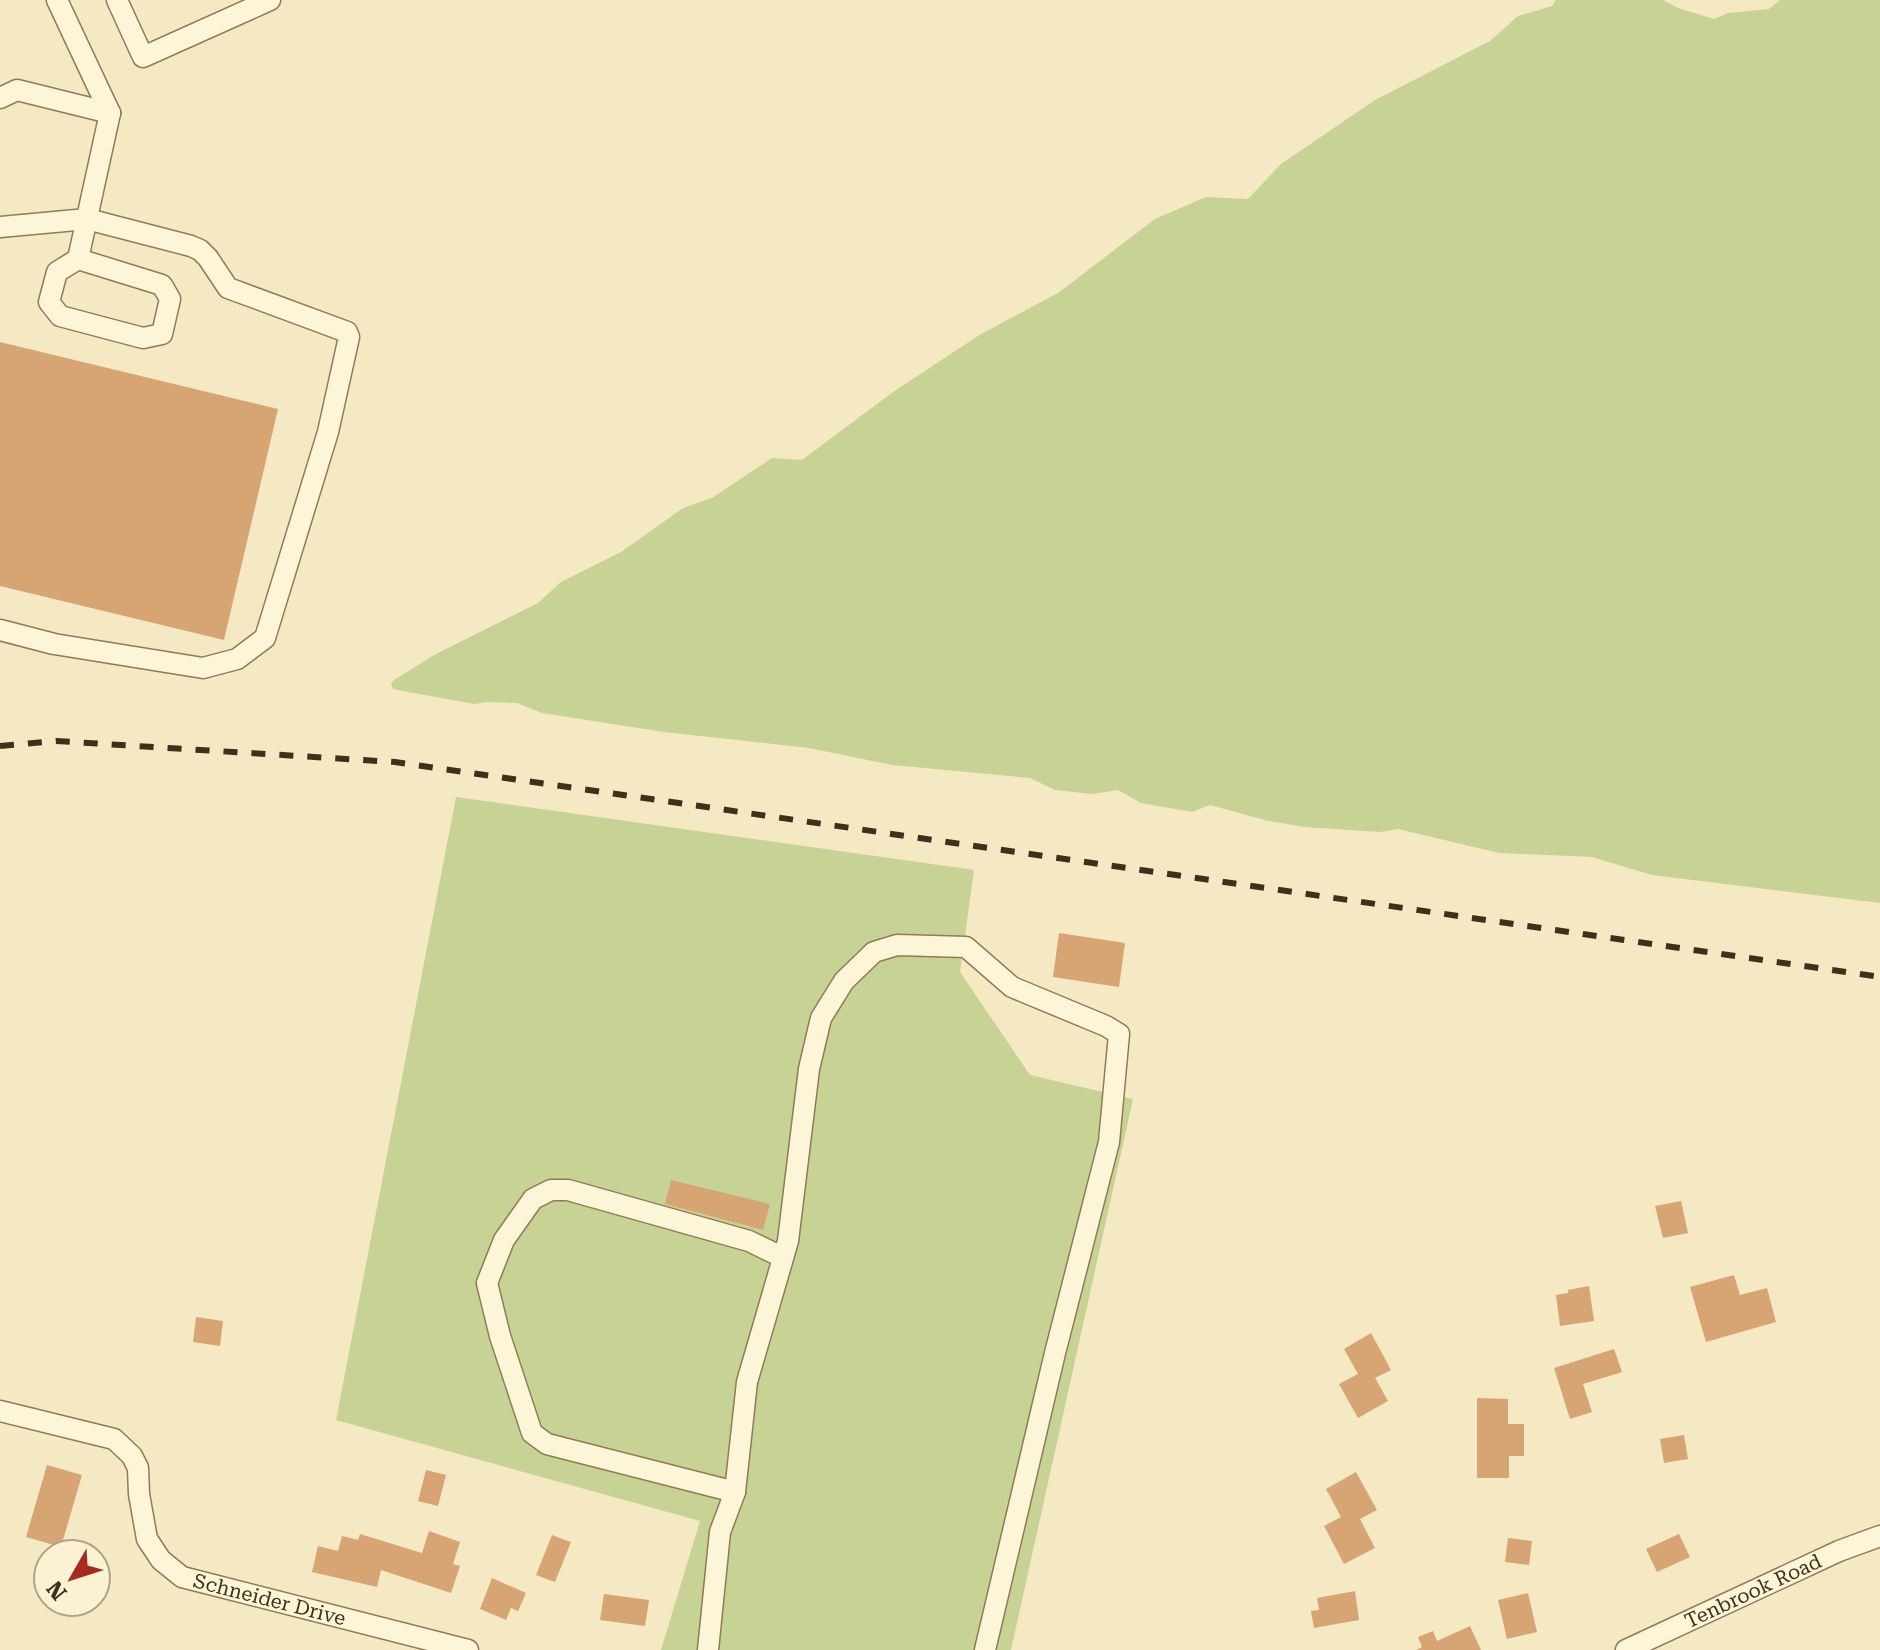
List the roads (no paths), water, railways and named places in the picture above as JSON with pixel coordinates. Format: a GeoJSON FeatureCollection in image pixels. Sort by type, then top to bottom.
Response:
{"type":"FeatureCollection","features":[{"type":"Feature","properties":{"kind":"street"},"geometry":{"type":"LineString","coordinates":[[57,0],[110,113],[78,259],[57,272],[49,302],[60,316],[143,338],[162,334],[170,299],[162,285],[78,259]]}},
{"type":"Feature","properties":{"kind":"street"},"geometry":{"type":"LineString","coordinates":[[117,0],[143,57],[270,0]]}},
{"type":"Feature","properties":{"kind":"street"},"geometry":{"type":"LineString","coordinates":[[0,98],[17,90],[110,113]]}},
{"type":"Feature","properties":{"kind":"street"},"geometry":{"type":"LineString","coordinates":[[0,227],[87,219],[200,250],[228,288],[347,332],[349,337],[328,432],[265,638],[237,659],[203,668],[54,644],[0,630]]}},
{"type":"Feature","properties":{"kind":"street"},"geometry":{"type":"LineString","coordinates":[[708,1650],[720,1532],[735,1492],[747,1382],[788,1241],[809,1069],[821,1018],[844,981],[874,952],[897,945],[966,947],[1012,987],[1119,1034],[1109,1142],[1055,1353],[985,1650]]}},
{"type":"Feature","properties":{"kind":"street"},"geometry":{"type":"LineString","coordinates":[[735,1492],[547,1444],[532,1433],[500,1336],[487,1283],[504,1240],[533,1199],[551,1190],[568,1190],[722,1233],[749,1241],[782,1257]]}},
{"type":"Feature","properties":{"kind":"street","name":"Schneider Drive"},"geometry":{"type":"LineString","coordinates":[[0,1411],[114,1439],[132,1456],[138,1468],[147,1539],[161,1560],[182,1577],[468,1650]]}},
{"type":"Feature","properties":{"kind":"street","name":"Tenbrook Road"},"geometry":{"type":"LineString","coordinates":[[1626,1650],[1839,1551],[1880,1536]]}},
{"type":"Feature","properties":{"kind":"railway"},"geometry":{"type":"LineString","coordinates":[[0,746],[56,741],[395,762],[1880,977]]}}]}
